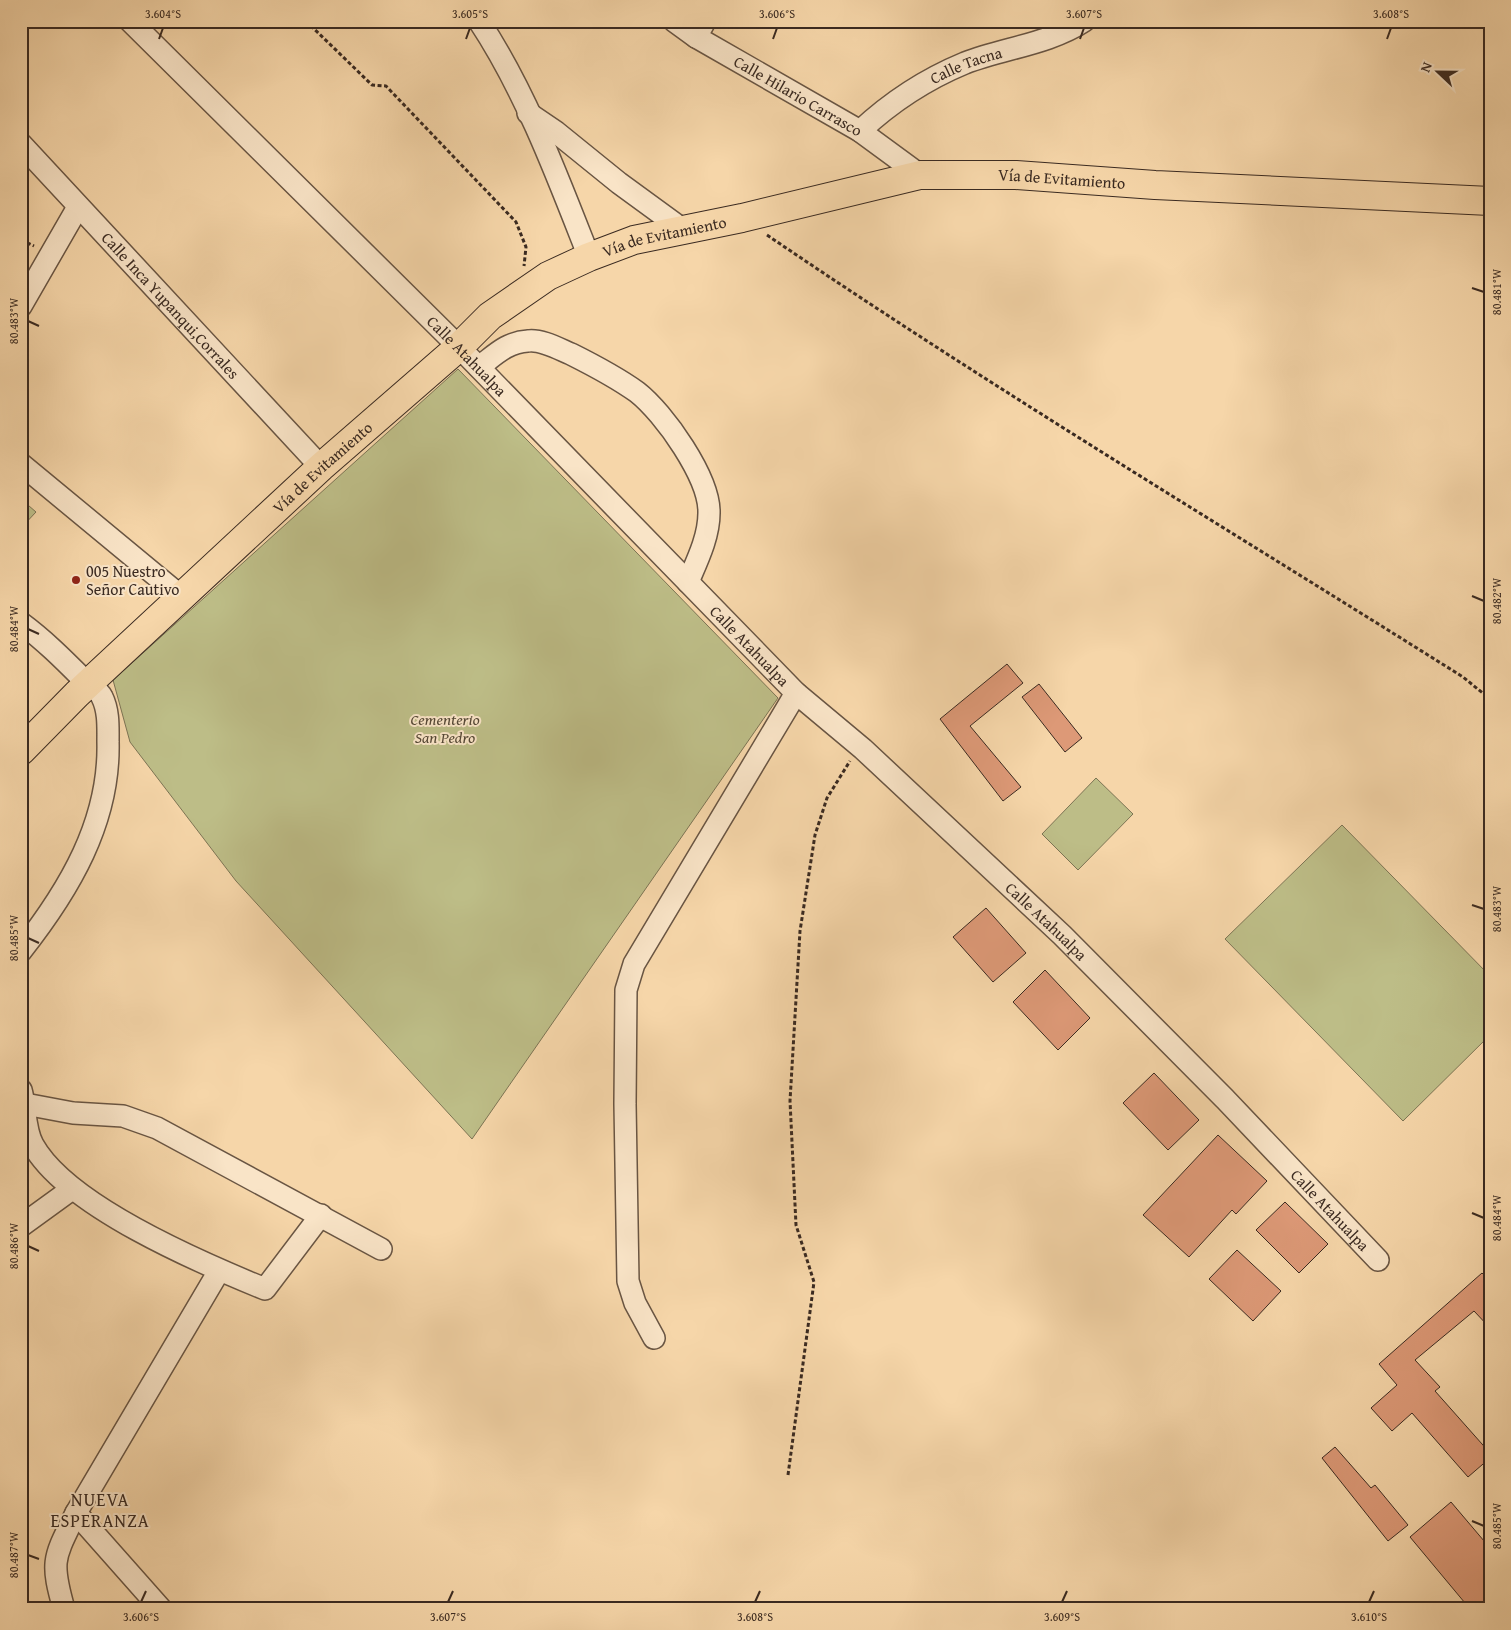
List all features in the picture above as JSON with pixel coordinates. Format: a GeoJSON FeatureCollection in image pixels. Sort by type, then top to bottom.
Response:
{"type":"FeatureCollection","features":[{"type":"Feature","properties":{"kind":"main road","name":"Vía de Evitamiento"},"geometry":{"type":"LineString","coordinates":[[21,751],[89,684],[321,467],[458,347],[490,316],[548,276],[589,257],[634,240],[742,218],[920,175],[1016,175],[1155,185],[1490,201]]}},
{"type":"Feature","properties":{"kind":"street","name":"Calle Atahualpa"},"geometry":{"type":"LineString","coordinates":[[130,21],[479,367],[796,693],[863,749],[1062,935],[1225,1099],[1378,1260]]}},
{"type":"Feature","properties":{"kind":"street"},"geometry":{"type":"LineString","coordinates":[[479,21],[528,112],[548,154],[589,257]]}},
{"type":"Feature","properties":{"kind":"street","name":"Calle Hilario Carrasco"},"geometry":{"type":"LineString","coordinates":[[674,21],[701,29],[860,131],[920,175]]}},
{"type":"Feature","properties":{"kind":"street","name":"Calle Tacna"},"geometry":{"type":"LineString","coordinates":[[860,131],[900,96],[966,63],[1051,37],[1084,21]]}},
{"type":"Feature","properties":{"kind":"street"},"geometry":{"type":"LineString","coordinates":[[528,112],[682,229]]}},
{"type":"Feature","properties":{"kind":"street","name":"Calle Inca Yupanqui,Corrales"},"geometry":{"type":"LineString","coordinates":[[21,144],[321,467]]}},
{"type":"Feature","properties":{"kind":"street"},"geometry":{"type":"LineString","coordinates":[[21,306],[78,207]]}},
{"type":"Feature","properties":{"kind":"street"},"geometry":{"type":"LineString","coordinates":[[479,367],[510,343],[530,340],[556,347],[594,365],[638,393],[669,427],[700,475],[709,512],[702,548],[688,582]]}},
{"type":"Feature","properties":{"kind":"street"},"geometry":{"type":"LineString","coordinates":[[21,464],[183,598]]}},
{"type":"Feature","properties":{"kind":"street"},"geometry":{"type":"LineString","coordinates":[[21,951],[58,900],[88,847],[99,816],[107,784],[108,714],[102,696],[27,634]]}},
{"type":"Feature","properties":{"kind":"street"},"geometry":{"type":"LineString","coordinates":[[654,1338],[635,1303],[628,1281],[624,1104],[626,990],[634,964],[796,693]]}},
{"type":"Feature","properties":{"kind":"street"},"geometry":{"type":"LineString","coordinates":[[321,1215],[265,1289],[219,1270],[132,1227],[72,1189],[45,1164],[32,1143],[27,1126],[23,1097],[73,1113],[124,1116],[157,1128],[321,1215],[380,1249]]}},
{"type":"Feature","properties":{"kind":"street"},"geometry":{"type":"LineString","coordinates":[[21,1226],[72,1189]]}},
{"type":"Feature","properties":{"kind":"street"},"geometry":{"type":"LineString","coordinates":[[64,1609],[54,1565],[58,1548],[76,1513],[219,1270]]}},
{"type":"Feature","properties":{"kind":"street"},"geometry":{"type":"LineString","coordinates":[[76,1513],[161,1609]]}},
{"type":"Feature","properties":{"kind":"path"},"geometry":{"type":"LineString","coordinates":[[306,21],[372,85],[386,86],[516,222],[526,247],[520,295]]}},
{"type":"Feature","properties":{"kind":"path"},"geometry":{"type":"LineString","coordinates":[[742,218],[871,306],[1157,488],[1455,672],[1490,699]]}},
{"type":"Feature","properties":{"kind":"path"},"geometry":{"type":"LineString","coordinates":[[788,1475],[814,1282],[796,1225],[790,1111],[800,931],[814,835],[827,798],[846,765],[863,749]]}},
{"type":"Feature","properties":{"kind":"green space","name":"Cementerio San Pedro"},"geometry":{"type":"Polygon","coordinates":[[[458,369],[778,698],[472,1139],[236,881],[130,742],[113,680],[458,369]]]}},
{"type":"Feature","properties":{"kind":"green space"},"geometry":{"type":"Polygon","coordinates":[[[21,499],[36,512],[21,528],[21,499]]]}},
{"type":"Feature","properties":{"kind":"green space"},"geometry":{"type":"Polygon","coordinates":[[[1096,778],[1133,814],[1078,870],[1042,834],[1096,778]]]}},
{"type":"Feature","properties":{"kind":"green space"},"geometry":{"type":"Polygon","coordinates":[[[1342,825],[1490,976],[1490,1035],[1403,1121],[1225,939],[1342,825]]]}},
{"type":"Feature","properties":{"kind":"building"},"geometry":{"type":"Polygon","coordinates":[[[1007,664],[1023,683],[970,726],[1021,787],[1003,801],[940,719],[1007,664]]]}},
{"type":"Feature","properties":{"kind":"building"},"geometry":{"type":"Polygon","coordinates":[[[1039,684],[1082,738],[1065,752],[1022,697],[1039,684]]]}},
{"type":"Feature","properties":{"kind":"building"},"geometry":{"type":"Polygon","coordinates":[[[986,908],[1026,953],[993,982],[953,937],[986,908]]]}},
{"type":"Feature","properties":{"kind":"building"},"geometry":{"type":"Polygon","coordinates":[[[1045,970],[1090,1018],[1058,1050],[1013,1002],[1045,970]]]}},
{"type":"Feature","properties":{"kind":"building"},"geometry":{"type":"Polygon","coordinates":[[[1154,1073],[1199,1120],[1168,1150],[1123,1103],[1154,1073]]]}},
{"type":"Feature","properties":{"kind":"building"},"geometry":{"type":"Polygon","coordinates":[[[1218,1135],[1267,1181],[1236,1214],[1232,1210],[1189,1257],[1143,1215],[1218,1135]]]}},
{"type":"Feature","properties":{"kind":"building"},"geometry":{"type":"Polygon","coordinates":[[[1285,1202],[1328,1244],[1299,1273],[1256,1230],[1285,1202]]]}},
{"type":"Feature","properties":{"kind":"building"},"geometry":{"type":"Polygon","coordinates":[[[1237,1250],[1281,1291],[1253,1321],[1209,1279],[1237,1250]]]}},
{"type":"Feature","properties":{"kind":"building"},"geometry":{"type":"Polygon","coordinates":[[[1482,1273],[1490,1281],[1490,1328],[1474,1311],[1415,1360],[1440,1387],[1435,1391],[1490,1453],[1490,1458],[1468,1477],[1412,1413],[1392,1431],[1371,1408],[1397,1385],[1379,1364],[1482,1273]]]}},
{"type":"Feature","properties":{"kind":"building"},"geometry":{"type":"Polygon","coordinates":[[[1335,1447],[1371,1488],[1375,1485],[1408,1525],[1388,1541],[1322,1458],[1335,1447]]]}},
{"type":"Feature","properties":{"kind":"building"},"geometry":{"type":"Polygon","coordinates":[[[1451,1502],[1490,1548],[1490,1609],[1470,1609],[1410,1537],[1451,1502]]]}},
{"type":"Feature","properties":{"kind":"place","name":"005 Nuestro Señor Cautivo"},"geometry":{"type":"Point","coordinates":[76,580]}},
{"type":"Feature","properties":{"kind":"district","name":"NUEVA ESPERANZA"},"geometry":{"type":"Point","coordinates":[100,1510]}}]}
